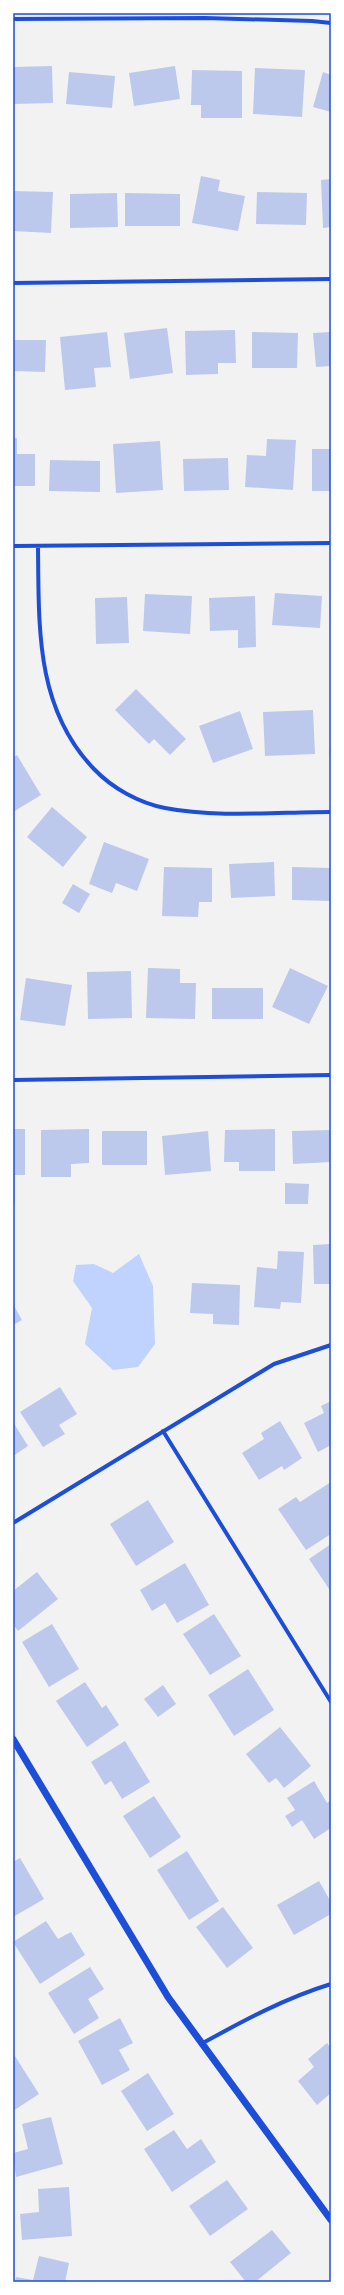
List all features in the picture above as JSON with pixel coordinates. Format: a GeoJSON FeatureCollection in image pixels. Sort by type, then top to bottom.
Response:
{"type":"FeatureCollection","features":[{"type":"Feature","properties":{"kind":"street"},"geometry":{"type":"LineString","coordinates":[[13,19],[205,15],[331,23]]}},
{"type":"Feature","properties":{"kind":"street"},"geometry":{"type":"LineString","coordinates":[[13,283],[331,279]]}},
{"type":"Feature","properties":{"kind":"street"},"geometry":{"type":"LineString","coordinates":[[13,546],[38,547],[331,543]]}},
{"type":"Feature","properties":{"kind":"street"},"geometry":{"type":"LineString","coordinates":[[38,547],[39,615],[44,664],[52,699],[62,726],[81,755],[105,780],[134,797],[164,808],[198,812],[331,812]]}},
{"type":"Feature","properties":{"kind":"street"},"geometry":{"type":"LineString","coordinates":[[13,1080],[331,1076]]}},
{"type":"Feature","properties":{"kind":"street"},"geometry":{"type":"LineString","coordinates":[[13,1523],[274,1364],[331,1345]]}},
{"type":"Feature","properties":{"kind":"street"},"geometry":{"type":"LineString","coordinates":[[163,1431],[331,1702]]}},
{"type":"Feature","properties":{"kind":"street"},"geometry":{"type":"LineString","coordinates":[[13,1739],[168,1997],[331,2220]]}},
{"type":"Feature","properties":{"kind":"street"},"geometry":{"type":"LineString","coordinates":[[201,2044],[255,2014],[331,1984]]}},
{"type":"Feature","properties":{"kind":"water"},"geometry":{"type":"Polygon","coordinates":[[[139,1254],[153,1286],[155,1344],[138,1367],[113,1370],[85,1344],[92,1308],[73,1281],[76,1265],[94,1264],[113,1273],[139,1254]]]}},
{"type":"Feature","properties":{"kind":"building"},"geometry":{"type":"Polygon","coordinates":[[[52,66],[53,103],[13,104],[13,67],[52,66]]]}},
{"type":"Feature","properties":{"kind":"building"},"geometry":{"type":"Polygon","coordinates":[[[175,66],[180,99],[134,106],[129,73],[175,66]]]}},
{"type":"Feature","properties":{"kind":"building"},"geometry":{"type":"Polygon","coordinates":[[[255,68],[305,70],[302,117],[253,114],[255,68]]]}},
{"type":"Feature","properties":{"kind":"building"},"geometry":{"type":"Polygon","coordinates":[[[192,70],[242,71],[242,118],[201,118],[201,105],[191,105],[192,70]]]}},
{"type":"Feature","properties":{"kind":"building"},"geometry":{"type":"Polygon","coordinates":[[[69,72],[115,76],[112,108],[66,104],[69,72]]]}},
{"type":"Feature","properties":{"kind":"building"},"geometry":{"type":"Polygon","coordinates":[[[323,72],[331,75],[331,112],[313,107],[323,72]]]}},
{"type":"Feature","properties":{"kind":"building"},"geometry":{"type":"Polygon","coordinates":[[[201,176],[220,180],[218,191],[245,196],[238,231],[192,223],[201,176]]]}},
{"type":"Feature","properties":{"kind":"building"},"geometry":{"type":"Polygon","coordinates":[[[331,179],[331,227],[323,228],[321,180],[331,179]]]}},
{"type":"Feature","properties":{"kind":"building"},"geometry":{"type":"Polygon","coordinates":[[[13,191],[53,192],[51,233],[13,231],[13,191]]]}},
{"type":"Feature","properties":{"kind":"building"},"geometry":{"type":"Polygon","coordinates":[[[257,192],[307,193],[306,225],[256,224],[257,192]]]}},
{"type":"Feature","properties":{"kind":"building"},"geometry":{"type":"Polygon","coordinates":[[[117,193],[118,227],[70,228],[70,194],[117,193]]]}},
{"type":"Feature","properties":{"kind":"building"},"geometry":{"type":"Polygon","coordinates":[[[125,193],[180,194],[180,226],[125,226],[125,193]]]}},
{"type":"Feature","properties":{"kind":"building"},"geometry":{"type":"Polygon","coordinates":[[[167,328],[173,373],[130,379],[124,333],[167,328]]]}},
{"type":"Feature","properties":{"kind":"building"},"geometry":{"type":"Polygon","coordinates":[[[235,330],[236,363],[218,363],[218,374],[186,375],[185,331],[235,330]]]}},
{"type":"Feature","properties":{"kind":"building"},"geometry":{"type":"Polygon","coordinates":[[[107,332],[111,367],[94,368],[96,387],[65,390],[60,337],[107,332]]]}},
{"type":"Feature","properties":{"kind":"building"},"geometry":{"type":"Polygon","coordinates":[[[252,332],[298,333],[297,368],[252,368],[252,332]]]}},
{"type":"Feature","properties":{"kind":"building"},"geometry":{"type":"Polygon","coordinates":[[[331,332],[331,366],[316,367],[313,333],[331,332]]]}},
{"type":"Feature","properties":{"kind":"building"},"geometry":{"type":"Polygon","coordinates":[[[13,340],[46,340],[45,372],[13,371],[13,340]]]}},
{"type":"Feature","properties":{"kind":"building"},"geometry":{"type":"Polygon","coordinates":[[[13,438],[17,438],[17,454],[35,454],[35,486],[13,486],[13,438]]]}},
{"type":"Feature","properties":{"kind":"building"},"geometry":{"type":"Polygon","coordinates":[[[267,439],[296,440],[293,490],[245,487],[247,455],[266,456],[267,439]]]}},
{"type":"Feature","properties":{"kind":"building"},"geometry":{"type":"Polygon","coordinates":[[[160,441],[163,490],[116,493],[113,444],[160,441]]]}},
{"type":"Feature","properties":{"kind":"building"},"geometry":{"type":"Polygon","coordinates":[[[312,449],[331,449],[331,491],[312,491],[312,449]]]}},
{"type":"Feature","properties":{"kind":"building"},"geometry":{"type":"Polygon","coordinates":[[[228,458],[229,490],[184,491],[183,459],[228,458]]]}},
{"type":"Feature","properties":{"kind":"building"},"geometry":{"type":"Polygon","coordinates":[[[50,460],[100,461],[100,492],[49,491],[50,460]]]}},
{"type":"Feature","properties":{"kind":"building"},"geometry":{"type":"Polygon","coordinates":[[[275,593],[322,596],[320,628],[272,625],[275,593]]]}},
{"type":"Feature","properties":{"kind":"building"},"geometry":{"type":"Polygon","coordinates":[[[145,594],[192,596],[190,634],[143,631],[145,594]]]}},
{"type":"Feature","properties":{"kind":"building"},"geometry":{"type":"Polygon","coordinates":[[[255,596],[256,647],[238,648],[238,630],[210,631],[209,598],[255,596]]]}},
{"type":"Feature","properties":{"kind":"building"},"geometry":{"type":"Polygon","coordinates":[[[127,597],[129,643],[96,644],[95,598],[127,597]]]}},
{"type":"Feature","properties":{"kind":"building"},"geometry":{"type":"Polygon","coordinates":[[[136,689],[186,739],[170,755],[154,739],[149,744],[115,710],[136,689]]]}},
{"type":"Feature","properties":{"kind":"building"},"geometry":{"type":"Polygon","coordinates":[[[313,710],[315,754],[265,756],[263,712],[313,710]]]}},
{"type":"Feature","properties":{"kind":"building"},"geometry":{"type":"Polygon","coordinates":[[[240,711],[253,749],[213,763],[199,726],[240,711]]]}},
{"type":"Feature","properties":{"kind":"building"},"geometry":{"type":"Polygon","coordinates":[[[330,743],[331,755],[329,755],[330,743]]]}},
{"type":"Feature","properties":{"kind":"building"},"geometry":{"type":"Polygon","coordinates":[[[17,755],[41,795],[13,812],[13,757],[17,755]]]}},
{"type":"Feature","properties":{"kind":"building"},"geometry":{"type":"Polygon","coordinates":[[[52,807],[87,837],[63,867],[27,837],[52,807]]]}},
{"type":"Feature","properties":{"kind":"building"},"geometry":{"type":"Polygon","coordinates":[[[104,842],[149,859],[137,891],[116,883],[112,893],[89,884],[104,842]]]}},
{"type":"Feature","properties":{"kind":"building"},"geometry":{"type":"Polygon","coordinates":[[[274,862],[275,896],[231,898],[229,864],[274,862]]]}},
{"type":"Feature","properties":{"kind":"building"},"geometry":{"type":"Polygon","coordinates":[[[164,867],[212,868],[212,902],[199,902],[198,917],[162,916],[164,867]]]}},
{"type":"Feature","properties":{"kind":"building"},"geometry":{"type":"Polygon","coordinates":[[[292,867],[331,868],[331,901],[292,900],[292,867]]]}},
{"type":"Feature","properties":{"kind":"building"},"geometry":{"type":"Polygon","coordinates":[[[73,884],[90,894],[79,913],[62,903],[73,884]]]}},
{"type":"Feature","properties":{"kind":"building"},"geometry":{"type":"Polygon","coordinates":[[[148,968],[180,969],[180,983],[196,983],[195,1019],[146,1018],[148,968]]]}},
{"type":"Feature","properties":{"kind":"building"},"geometry":{"type":"Polygon","coordinates":[[[290,968],[328,986],[309,1024],[272,1007],[290,968]]]}},
{"type":"Feature","properties":{"kind":"building"},"geometry":{"type":"Polygon","coordinates":[[[131,971],[132,1018],[88,1019],[87,972],[131,971]]]}},
{"type":"Feature","properties":{"kind":"building"},"geometry":{"type":"Polygon","coordinates":[[[26,978],[72,985],[65,1026],[20,1020],[26,978]]]}},
{"type":"Feature","properties":{"kind":"building"},"geometry":{"type":"Polygon","coordinates":[[[212,988],[263,988],[263,1019],[212,1019],[212,988]]]}},
{"type":"Feature","properties":{"kind":"building"},"geometry":{"type":"Polygon","coordinates":[[[13,1129],[25,1129],[25,1175],[15,1175],[15,1204],[13,1204],[13,1129]]]}},
{"type":"Feature","properties":{"kind":"building"},"geometry":{"type":"Polygon","coordinates":[[[89,1129],[89,1163],[71,1164],[71,1177],[41,1177],[41,1130],[89,1129]]]}},
{"type":"Feature","properties":{"kind":"building"},"geometry":{"type":"Polygon","coordinates":[[[275,1129],[275,1171],[239,1171],[239,1162],[224,1162],[225,1130],[275,1129]]]}},
{"type":"Feature","properties":{"kind":"building"},"geometry":{"type":"Polygon","coordinates":[[[331,1130],[331,1162],[293,1164],[292,1131],[331,1130]]]}},
{"type":"Feature","properties":{"kind":"building"},"geometry":{"type":"Polygon","coordinates":[[[102,1131],[147,1131],[147,1165],[102,1165],[102,1131]]]}},
{"type":"Feature","properties":{"kind":"building"},"geometry":{"type":"Polygon","coordinates":[[[208,1131],[211,1171],[165,1175],[162,1136],[208,1131]]]}},
{"type":"Feature","properties":{"kind":"building"},"geometry":{"type":"Polygon","coordinates":[[[285,1183],[309,1184],[308,1204],[285,1204],[285,1183]]]}},
{"type":"Feature","properties":{"kind":"building"},"geometry":{"type":"Polygon","coordinates":[[[331,1244],[331,1284],[314,1284],[313,1245],[331,1244]]]}},
{"type":"Feature","properties":{"kind":"building"},"geometry":{"type":"Polygon","coordinates":[[[278,1251],[304,1252],[301,1303],[281,1302],[280,1309],[254,1307],[257,1267],[277,1269],[278,1251]]]}},
{"type":"Feature","properties":{"kind":"building"},"geometry":{"type":"Polygon","coordinates":[[[192,1283],[240,1285],[239,1325],[213,1324],[213,1314],[190,1313],[192,1283]]]}},
{"type":"Feature","properties":{"kind":"building"},"geometry":{"type":"Polygon","coordinates":[[[13,1304],[22,1320],[13,1325],[13,1304]]]}},
{"type":"Feature","properties":{"kind":"building"},"geometry":{"type":"Polygon","coordinates":[[[60,1387],[77,1414],[59,1425],[65,1434],[43,1447],[20,1412],[60,1387]]]}},
{"type":"Feature","properties":{"kind":"building"},"geometry":{"type":"Polygon","coordinates":[[[331,1401],[331,1445],[318,1452],[304,1423],[324,1413],[321,1406],[331,1401]]]}},
{"type":"Feature","properties":{"kind":"building"},"geometry":{"type":"Polygon","coordinates":[[[280,1421],[302,1458],[284,1470],[282,1466],[259,1480],[242,1453],[264,1439],[261,1433],[280,1421]]]}},
{"type":"Feature","properties":{"kind":"building"},"geometry":{"type":"Polygon","coordinates":[[[13,1422],[28,1446],[13,1456],[13,1422]]]}},
{"type":"Feature","properties":{"kind":"building"},"geometry":{"type":"Polygon","coordinates":[[[331,1482],[331,1534],[306,1550],[278,1509],[296,1497],[300,1502],[331,1482]]]}},
{"type":"Feature","properties":{"kind":"building"},"geometry":{"type":"Polygon","coordinates":[[[148,1500],[174,1542],[136,1566],[110,1524],[148,1500]]]}},
{"type":"Feature","properties":{"kind":"building"},"geometry":{"type":"Polygon","coordinates":[[[331,1544],[331,1592],[309,1559],[331,1544]]]}},
{"type":"Feature","properties":{"kind":"building"},"geometry":{"type":"Polygon","coordinates":[[[185,1563],[209,1605],[177,1623],[165,1603],[152,1611],[140,1590],[185,1563]]]}},
{"type":"Feature","properties":{"kind":"building"},"geometry":{"type":"Polygon","coordinates":[[[37,1572],[58,1599],[18,1631],[13,1624],[13,1591],[37,1572]]]}},
{"type":"Feature","properties":{"kind":"building"},"geometry":{"type":"Polygon","coordinates":[[[214,1614],[241,1656],[210,1675],[183,1634],[214,1614]]]}},
{"type":"Feature","properties":{"kind":"building"},"geometry":{"type":"Polygon","coordinates":[[[52,1624],[79,1669],[49,1687],[22,1642],[52,1624]]]}},
{"type":"Feature","properties":{"kind":"building"},"geometry":{"type":"Polygon","coordinates":[[[248,1669],[274,1710],[234,1736],[208,1695],[248,1669]]]}},
{"type":"Feature","properties":{"kind":"building"},"geometry":{"type":"Polygon","coordinates":[[[85,1682],[102,1708],[106,1705],[119,1725],[87,1747],[56,1701],[85,1682]]]}},
{"type":"Feature","properties":{"kind":"building"},"geometry":{"type":"Polygon","coordinates":[[[163,1685],[176,1704],[158,1717],[144,1699],[163,1685]]]}},
{"type":"Feature","properties":{"kind":"building"},"geometry":{"type":"Polygon","coordinates":[[[280,1727],[311,1766],[284,1788],[276,1778],[269,1783],[246,1754],[280,1727]]]}},
{"type":"Feature","properties":{"kind":"building"},"geometry":{"type":"Polygon","coordinates":[[[125,1741],[150,1782],[122,1799],[111,1781],[105,1785],[91,1762],[125,1741]]]}},
{"type":"Feature","properties":{"kind":"building"},"geometry":{"type":"Polygon","coordinates":[[[314,1781],[327,1803],[331,1800],[331,1828],[314,1839],[302,1820],[292,1827],[285,1816],[295,1810],[287,1798],[314,1781]]]}},
{"type":"Feature","properties":{"kind":"building"},"geometry":{"type":"Polygon","coordinates":[[[154,1796],[181,1837],[150,1858],[123,1816],[154,1796]]]}},
{"type":"Feature","properties":{"kind":"building"},"geometry":{"type":"Polygon","coordinates":[[[187,1851],[219,1901],[189,1920],[157,1870],[187,1851]]]}},
{"type":"Feature","properties":{"kind":"building"},"geometry":{"type":"Polygon","coordinates":[[[20,1858],[44,1899],[13,1917],[13,1862],[20,1858]]]}},
{"type":"Feature","properties":{"kind":"building"},"geometry":{"type":"Polygon","coordinates":[[[319,1881],[331,1902],[331,1914],[294,1935],[277,1905],[319,1881]]]}},
{"type":"Feature","properties":{"kind":"building"},"geometry":{"type":"Polygon","coordinates":[[[223,1907],[253,1948],[227,1968],[196,1927],[223,1907]]]}},
{"type":"Feature","properties":{"kind":"building"},"geometry":{"type":"Polygon","coordinates":[[[46,1921],[58,1939],[71,1932],[85,1955],[40,1984],[13,1942],[46,1921]]]}},
{"type":"Feature","properties":{"kind":"building"},"geometry":{"type":"Polygon","coordinates":[[[90,1967],[104,1989],[88,1999],[99,2018],[74,2034],[48,1993],[90,1967]]]}},
{"type":"Feature","properties":{"kind":"building"},"geometry":{"type":"Polygon","coordinates":[[[120,2018],[133,2043],[119,2050],[130,2070],[102,2085],[78,2041],[120,2018]]]}},
{"type":"Feature","properties":{"kind":"building"},"geometry":{"type":"Polygon","coordinates":[[[327,2043],[331,2048],[331,2093],[317,2105],[298,2081],[314,2067],[308,2059],[327,2043]]]}},
{"type":"Feature","properties":{"kind":"building"},"geometry":{"type":"Polygon","coordinates":[[[13,2053],[39,2094],[13,2111],[13,2053]]]}},
{"type":"Feature","properties":{"kind":"building"},"geometry":{"type":"Polygon","coordinates":[[[148,2073],[174,2114],[147,2131],[121,2091],[148,2073]]]}},
{"type":"Feature","properties":{"kind":"building"},"geometry":{"type":"Polygon","coordinates":[[[51,2117],[63,2164],[16,2177],[13,2153],[28,2149],[22,2124],[51,2117]]]}},
{"type":"Feature","properties":{"kind":"building"},"geometry":{"type":"Polygon","coordinates":[[[174,2130],[187,2149],[201,2139],[216,2162],[172,2192],[144,2149],[174,2130]]]}},
{"type":"Feature","properties":{"kind":"building"},"geometry":{"type":"Polygon","coordinates":[[[227,2180],[248,2209],[210,2236],[189,2206],[227,2180]]]}},
{"type":"Feature","properties":{"kind":"building"},"geometry":{"type":"Polygon","coordinates":[[[69,2187],[72,2236],[22,2240],[20,2214],[39,2212],[38,2189],[69,2187]]]}},
{"type":"Feature","properties":{"kind":"building"},"geometry":{"type":"Polygon","coordinates":[[[272,2230],[291,2253],[255,2282],[246,2282],[230,2262],[272,2230]]]}},
{"type":"Feature","properties":{"kind":"building"},"geometry":{"type":"Polygon","coordinates":[[[39,2256],[69,2263],[65,2282],[15,2282],[16,2277],[33,2280],[39,2256]]]}}]}
